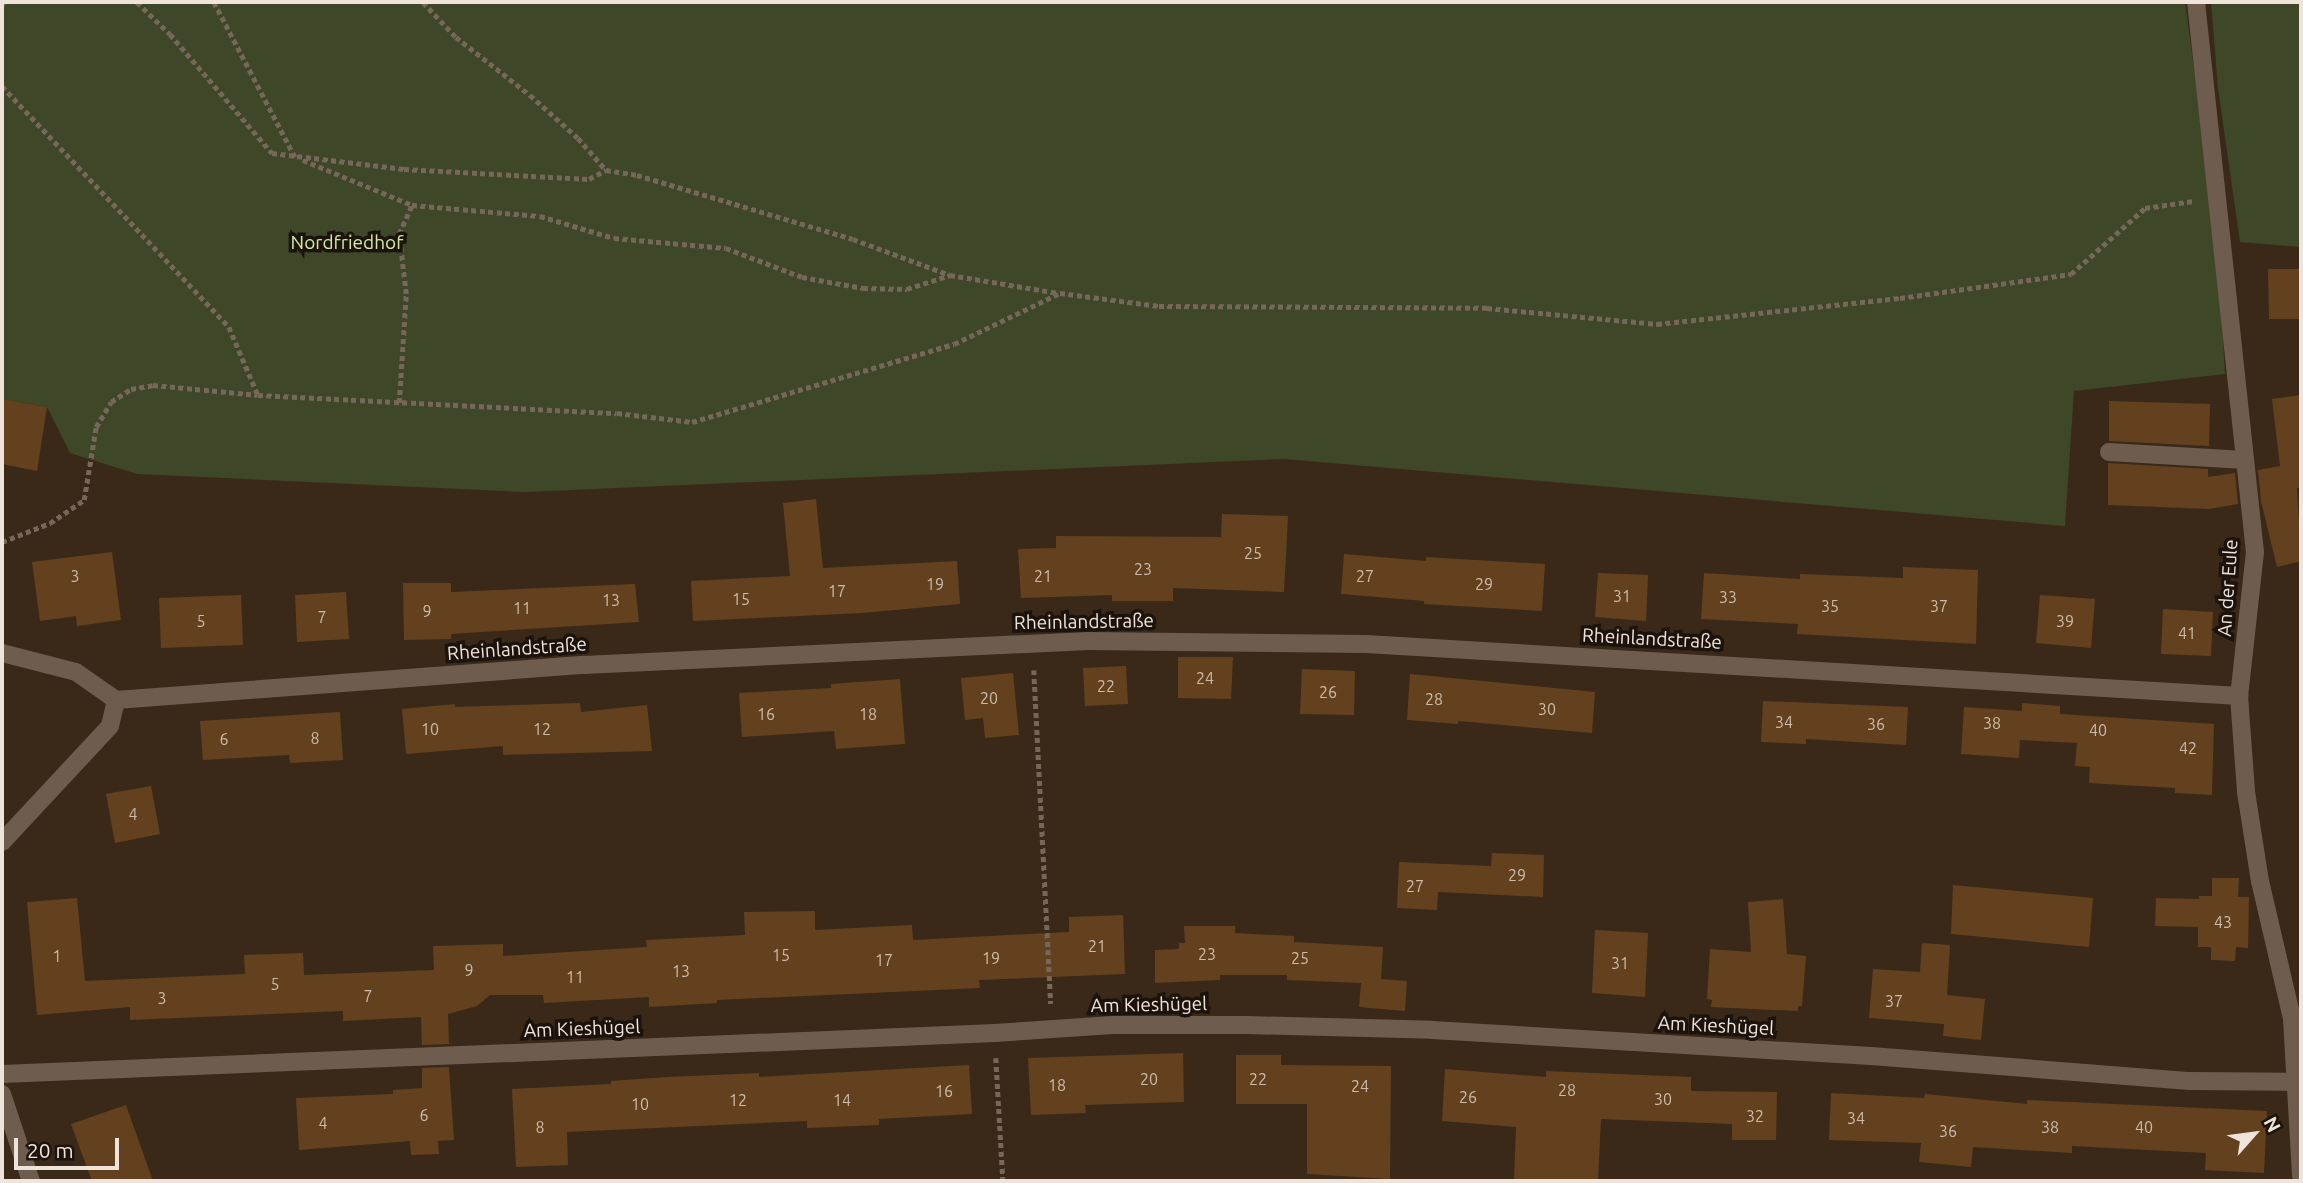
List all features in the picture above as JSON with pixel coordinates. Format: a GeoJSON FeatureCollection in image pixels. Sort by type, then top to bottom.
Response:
{"type":"FeatureCollection","features":[{"type":"Feature","properties":{"kind":"street","name":"An der Eule"},"geometry":{"type":"LineString","coordinates":[[2196,2],[2255,552],[2239,696],[2246,792],[2260,881],[2292,1019],[2301,1176]]}},
{"type":"Feature","properties":{"kind":"street"},"geometry":{"type":"LineString","coordinates":[[2109,452],[2245,460]]}},
{"type":"Feature","properties":{"kind":"street","name":"Rheinlandstraße"},"geometry":{"type":"LineString","coordinates":[[116,700],[584,665],[1102,641],[1366,644],[2239,696]]}},
{"type":"Feature","properties":{"kind":"street"},"geometry":{"type":"LineString","coordinates":[[2,653],[76,672],[116,700],[110,726],[2,842]]}},
{"type":"Feature","properties":{"kind":"street","name":"Am Kieshügel"},"geometry":{"type":"LineString","coordinates":[[2,1074],[995,1033],[1113,1025],[1206,1025],[1432,1030],[1871,1056],[2190,1081],[2295,1082]]}},
{"type":"Feature","properties":{"kind":"street"},"geometry":{"type":"LineString","coordinates":[[2,1094],[31,1181]]}},
{"type":"Feature","properties":{"kind":"path"},"geometry":{"type":"LineString","coordinates":[[137,2],[170,34],[272,153],[404,169],[589,179],[606,170],[637,175],[853,239],[950,275],[1160,306],[1487,308],[1657,324],[1900,298],[2071,274],[2145,208],[2217,197]]}},
{"type":"Feature","properties":{"kind":"path"},"geometry":{"type":"LineString","coordinates":[[214,2],[295,157],[412,205],[540,216],[614,238],[726,248],[802,277],[863,288],[907,289],[950,275]]}},
{"type":"Feature","properties":{"kind":"path"},"geometry":{"type":"LineString","coordinates":[[423,2],[456,37],[530,95],[578,138],[606,170]]}},
{"type":"Feature","properties":{"kind":"path"},"geometry":{"type":"LineString","coordinates":[[2,86],[229,327],[258,395]]}},
{"type":"Feature","properties":{"kind":"path"},"geometry":{"type":"LineString","coordinates":[[399,403],[406,295],[399,233],[412,205]]}},
{"type":"Feature","properties":{"kind":"path"},"geometry":{"type":"LineString","coordinates":[[2,542],[50,523],[84,500],[96,427],[111,401],[131,389],[153,385],[258,395],[562,410],[692,422],[954,344],[1060,293]]}},
{"type":"Feature","properties":{"kind":"path"},"geometry":{"type":"LineString","coordinates":[[1032,644],[1052,1030]]}},
{"type":"Feature","properties":{"kind":"path"},"geometry":{"type":"LineString","coordinates":[[995,1033],[1003,1181]]}},
{"type":"Feature","properties":{"kind":"green space","name":"Nordfriedhof"},"geometry":{"type":"Polygon","coordinates":[[[2,2],[2185,2],[2217,240],[2225,374],[2074,391],[2065,526],[1284,459],[525,492],[137,474],[70,453],[47,407],[2,399],[2,2]]]}},
{"type":"Feature","properties":{"kind":"green space"},"geometry":{"type":"Polygon","coordinates":[[[2211,2],[2301,2],[2301,247],[2240,242],[2218,88],[2211,2]]]}},
{"type":"Feature","properties":{"kind":"building"},"geometry":{"type":"Polygon","coordinates":[[[2268,269],[2301,269],[2301,319],[2269,319],[2268,269]]]}},
{"type":"Feature","properties":{"kind":"building"},"geometry":{"type":"Polygon","coordinates":[[[2301,395],[2301,488],[2297,488],[2301,561],[2277,567],[2261,501],[2258,470],[2280,466],[2272,399],[2301,395]]]}},
{"type":"Feature","properties":{"kind":"building"},"geometry":{"type":"Polygon","coordinates":[[[2,399],[47,407],[37,471],[2,464],[2,399]]]}},
{"type":"Feature","properties":{"kind":"building"},"geometry":{"type":"Polygon","coordinates":[[[2109,401],[2210,404],[2209,446],[2109,441],[2109,401]]]}},
{"type":"Feature","properties":{"kind":"building"},"geometry":{"type":"Polygon","coordinates":[[[2108,463],[2208,469],[2208,477],[2235,473],[2238,504],[2209,509],[2108,505],[2108,463]]]}},
{"type":"Feature","properties":{"kind":"building"},"geometry":{"type":"Polygon","coordinates":[[[816,499],[823,568],[957,561],[960,604],[862,613],[693,621],[691,581],[790,576],[783,503],[816,499]]]}},
{"type":"Feature","properties":{"kind":"building"},"geometry":{"type":"Polygon","coordinates":[[[1222,514],[1288,516],[1284,592],[1173,588],[1173,601],[1112,601],[1112,595],[1021,598],[1018,549],[1056,548],[1056,536],[1221,537],[1222,514]]]}},
{"type":"Feature","properties":{"kind":"building"},"geometry":{"type":"Polygon","coordinates":[[[112,552],[121,620],[77,626],[76,616],[40,621],[32,562],[112,552]]]}},
{"type":"Feature","properties":{"kind":"building"},"geometry":{"type":"Polygon","coordinates":[[[1344,554],[1426,561],[1426,557],[1545,564],[1542,611],[1424,604],[1424,601],[1341,594],[1344,554]]]}},
{"type":"Feature","properties":{"kind":"building"},"geometry":{"type":"Polygon","coordinates":[[[1903,567],[1978,570],[1976,644],[1797,634],[1798,624],[1701,619],[1704,573],[1800,579],[1800,574],[1903,578],[1903,567]]]}},
{"type":"Feature","properties":{"kind":"building"},"geometry":{"type":"Polygon","coordinates":[[[1598,573],[1648,575],[1646,621],[1595,617],[1598,573]]]}},
{"type":"Feature","properties":{"kind":"building"},"geometry":{"type":"Polygon","coordinates":[[[403,583],[451,583],[451,592],[635,584],[639,622],[451,634],[451,639],[404,640],[403,583]]]}},
{"type":"Feature","properties":{"kind":"building"},"geometry":{"type":"Polygon","coordinates":[[[346,592],[349,639],[297,642],[295,595],[346,592]]]}},
{"type":"Feature","properties":{"kind":"building"},"geometry":{"type":"Polygon","coordinates":[[[241,595],[243,645],[161,648],[159,598],[241,595]]]}},
{"type":"Feature","properties":{"kind":"building"},"geometry":{"type":"Polygon","coordinates":[[[2040,595],[2095,599],[2091,648],[2036,643],[2040,595]]]}},
{"type":"Feature","properties":{"kind":"building"},"geometry":{"type":"Polygon","coordinates":[[[2163,609],[2213,612],[2211,656],[2161,654],[2163,609]]]}},
{"type":"Feature","properties":{"kind":"building"},"geometry":{"type":"Polygon","coordinates":[[[1178,657],[1233,657],[1231,699],[1178,698],[1178,657]]]}},
{"type":"Feature","properties":{"kind":"building"},"geometry":{"type":"Polygon","coordinates":[[[1126,666],[1128,704],[1085,706],[1083,668],[1126,666]]]}},
{"type":"Feature","properties":{"kind":"building"},"geometry":{"type":"Polygon","coordinates":[[[1302,669],[1355,671],[1354,715],[1300,714],[1302,669]]]}},
{"type":"Feature","properties":{"kind":"building"},"geometry":{"type":"Polygon","coordinates":[[[1013,673],[1019,735],[985,738],[983,718],[965,720],[961,678],[1013,673]]]}},
{"type":"Feature","properties":{"kind":"building"},"geometry":{"type":"Polygon","coordinates":[[[1410,674],[1595,692],[1592,733],[1458,721],[1458,724],[1407,720],[1410,674]]]}},
{"type":"Feature","properties":{"kind":"building"},"geometry":{"type":"Polygon","coordinates":[[[900,679],[905,744],[836,749],[834,731],[742,737],[739,693],[831,688],[831,684],[900,679]]]}},
{"type":"Feature","properties":{"kind":"building"},"geometry":{"type":"Polygon","coordinates":[[[1763,701],[1908,707],[1906,745],[1806,739],[1806,744],[1761,742],[1763,701]]]}},
{"type":"Feature","properties":{"kind":"building"},"geometry":{"type":"Polygon","coordinates":[[[580,703],[581,712],[647,705],[652,751],[503,755],[503,746],[406,754],[402,709],[455,704],[455,707],[580,703]]]}},
{"type":"Feature","properties":{"kind":"building"},"geometry":{"type":"Polygon","coordinates":[[[2022,703],[2060,706],[2060,714],[2214,724],[2212,795],[2175,793],[2175,788],[2089,783],[2090,767],[2075,766],[2077,743],[2020,740],[2019,758],[1961,754],[1964,707],[2022,711],[2022,703]]]}},
{"type":"Feature","properties":{"kind":"building"},"geometry":{"type":"Polygon","coordinates":[[[340,712],[343,760],[290,763],[289,755],[203,760],[200,721],[340,712]]]}},
{"type":"Feature","properties":{"kind":"building"},"geometry":{"type":"Polygon","coordinates":[[[151,786],[160,834],[115,843],[106,794],[151,786]]]}},
{"type":"Feature","properties":{"kind":"building"},"geometry":{"type":"Polygon","coordinates":[[[1492,853],[1544,855],[1543,897],[1438,892],[1437,910],[1397,908],[1399,862],[1491,866],[1492,853]]]}},
{"type":"Feature","properties":{"kind":"building"},"geometry":{"type":"Polygon","coordinates":[[[2212,878],[2239,878],[2238,897],[2249,897],[2248,948],[2236,947],[2235,961],[2211,960],[2211,947],[2198,947],[2198,927],[2155,926],[2156,898],[2199,899],[2199,896],[2212,896],[2212,878]]]}},
{"type":"Feature","properties":{"kind":"building"},"geometry":{"type":"Polygon","coordinates":[[[1953,885],[2093,898],[2089,947],[1951,934],[1953,885]]]}},
{"type":"Feature","properties":{"kind":"building"},"geometry":{"type":"Polygon","coordinates":[[[77,898],[85,981],[245,974],[244,955],[303,953],[304,975],[434,970],[433,946],[503,944],[503,956],[647,947],[646,940],[745,935],[744,912],[815,911],[815,930],[912,925],[913,940],[1069,932],[1069,917],[1123,915],[1125,974],[979,980],[980,988],[717,1000],[717,1003],[649,1007],[649,997],[544,1003],[543,995],[490,995],[477,1006],[448,1014],[449,1044],[422,1045],[421,1017],[343,1021],[343,1011],[130,1020],[130,1007],[37,1015],[27,902],[77,898]]]}},
{"type":"Feature","properties":{"kind":"building"},"geometry":{"type":"Polygon","coordinates":[[[1783,899],[1787,954],[1806,956],[1802,1006],[1798,1006],[1798,1011],[1711,1007],[1712,1000],[1707,999],[1710,949],[1751,952],[1748,902],[1783,899]]]}},
{"type":"Feature","properties":{"kind":"building"},"geometry":{"type":"Polygon","coordinates":[[[1184,926],[1235,926],[1235,933],[1294,936],[1294,942],[1383,947],[1381,979],[1407,981],[1405,1011],[1359,1007],[1361,983],[1287,980],[1287,975],[1220,975],[1220,980],[1155,983],[1155,950],[1179,949],[1179,943],[1185,943],[1184,926]]]}},
{"type":"Feature","properties":{"kind":"building"},"geometry":{"type":"Polygon","coordinates":[[[1595,930],[1648,933],[1645,997],[1592,993],[1595,930]]]}},
{"type":"Feature","properties":{"kind":"building"},"geometry":{"type":"Polygon","coordinates":[[[1922,943],[1950,945],[1947,995],[1985,999],[1981,1040],[1943,1036],[1944,1024],[1869,1018],[1873,969],[1920,972],[1922,943]]]}},
{"type":"Feature","properties":{"kind":"building"},"geometry":{"type":"Polygon","coordinates":[[[1183,1053],[1184,1102],[1085,1105],[1086,1113],[1031,1115],[1028,1058],[1183,1053]]]}},
{"type":"Feature","properties":{"kind":"building"},"geometry":{"type":"Polygon","coordinates":[[[1236,1055],[1281,1055],[1281,1065],[1391,1066],[1390,1179],[1307,1174],[1307,1104],[1236,1104],[1236,1055]]]}},
{"type":"Feature","properties":{"kind":"building"},"geometry":{"type":"Polygon","coordinates":[[[969,1065],[972,1114],[879,1119],[879,1125],[807,1128],[807,1121],[567,1132],[568,1165],[516,1167],[512,1089],[611,1084],[611,1081],[667,1077],[759,1073],[759,1077],[969,1065]]]}},
{"type":"Feature","properties":{"kind":"building"},"geometry":{"type":"Polygon","coordinates":[[[449,1067],[454,1140],[438,1141],[439,1154],[411,1155],[410,1141],[299,1150],[296,1098],[393,1094],[393,1090],[422,1088],[422,1068],[449,1067]]]}},
{"type":"Feature","properties":{"kind":"building"},"geometry":{"type":"Polygon","coordinates":[[[1445,1069],[1546,1077],[1546,1071],[1691,1077],[1691,1091],[1777,1092],[1776,1140],[1732,1140],[1732,1124],[1601,1119],[1598,1181],[1514,1181],[1516,1127],[1442,1121],[1445,1069]]]}},
{"type":"Feature","properties":{"kind":"building"},"geometry":{"type":"Polygon","coordinates":[[[1831,1093],[1924,1098],[1925,1094],[2027,1104],[2027,1100],[2267,1111],[2264,1173],[2205,1170],[2206,1153],[2072,1146],[2072,1153],[1973,1147],[1971,1167],[1919,1162],[1921,1143],[1829,1140],[1831,1093]]]}},
{"type":"Feature","properties":{"kind":"building"},"geometry":{"type":"Polygon","coordinates":[[[126,1105],[153,1181],[92,1181],[71,1124],[126,1105]]]}}]}
